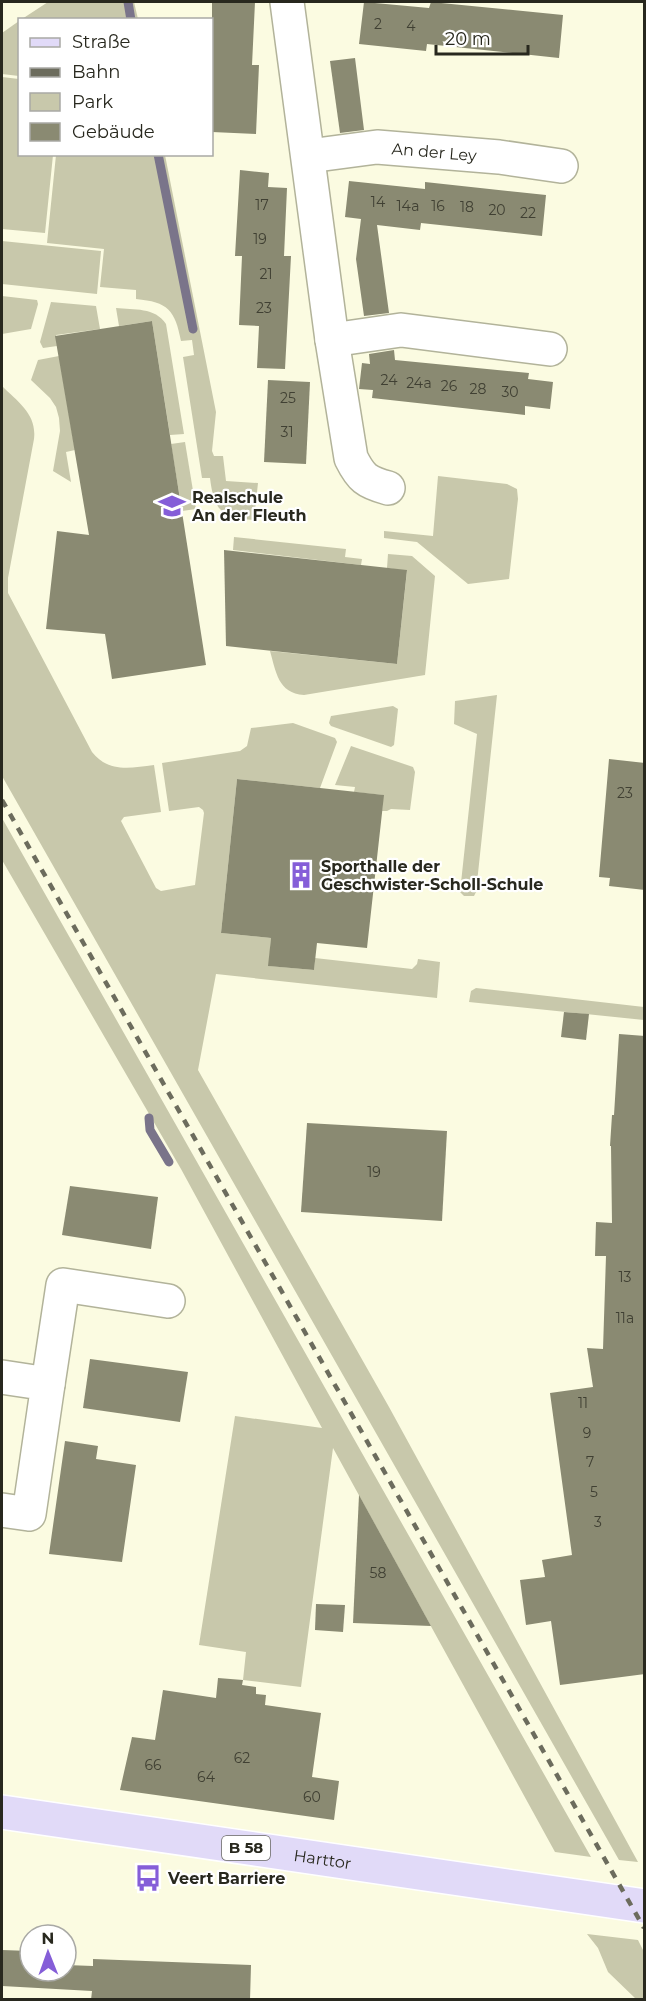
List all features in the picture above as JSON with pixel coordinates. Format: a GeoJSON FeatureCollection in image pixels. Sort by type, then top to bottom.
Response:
{"type":"FeatureCollection","features":[{"type":"Feature","properties":{"kind":"main road","name":"Harttor"},"geometry":{"type":"LineString","coordinates":[[2,1812],[645,1906]]}},
{"type":"Feature","properties":{"kind":"street"},"geometry":{"type":"LineString","coordinates":[[287,2],[332,340],[351,458],[359,474],[370,483],[388,488]]}},
{"type":"Feature","properties":{"kind":"street","name":"An der Ley"},"geometry":{"type":"LineString","coordinates":[[309,156],[377,147],[499,157],[561,166]]}},
{"type":"Feature","properties":{"kind":"street"},"geometry":{"type":"LineString","coordinates":[[332,340],[401,330],[550,349]]}},
{"type":"Feature","properties":{"kind":"street"},"geometry":{"type":"LineString","coordinates":[[2,1510],[29,1514],[63,1285],[168,1301]]}},
{"type":"Feature","properties":{"kind":"street"},"geometry":{"type":"LineString","coordinates":[[2,1377],[48,1384]]}},
{"type":"Feature","properties":{"kind":"green space"},"geometry":{"type":"Polygon","coordinates":[[[48,2],[134,2],[138,18],[24,18],[48,2]]]}},
{"type":"Feature","properties":{"kind":"green space"},"geometry":{"type":"Polygon","coordinates":[[[18,22],[18,76],[2,74],[2,33],[18,22]]]}},
{"type":"Feature","properties":{"kind":"green space"},"geometry":{"type":"Polygon","coordinates":[[[2,77],[18,79],[18,156],[53,156],[45,233],[2,229],[2,77]]]}},
{"type":"Feature","properties":{"kind":"green space"},"geometry":{"type":"Polygon","coordinates":[[[56,156],[165,156],[216,412],[212,451],[214,456],[223,456],[226,481],[258,483],[254,520],[234,517],[221,510],[214,498],[210,478],[202,478],[183,357],[194,355],[192,340],[181,341],[173,315],[163,305],[136,299],[136,290],[100,287],[104,249],[47,243],[56,156]]]}},
{"type":"Feature","properties":{"kind":"green space"},"geometry":{"type":"Polygon","coordinates":[[[2,241],[101,251],[97,294],[2,284],[2,241]]]}},
{"type":"Feature","properties":{"kind":"green space"},"geometry":{"type":"Polygon","coordinates":[[[2,296],[37,300],[31,329],[2,334],[2,296]]]}},
{"type":"Feature","properties":{"kind":"green space"},"geometry":{"type":"Polygon","coordinates":[[[51,302],[96,306],[100,329],[56,335],[57,346],[43,348],[40,342],[51,302]]]}},
{"type":"Feature","properties":{"kind":"green space"},"geometry":{"type":"Polygon","coordinates":[[[116,308],[150,312],[166,324],[184,434],[170,435],[152,321],[119,326],[116,308]]]}},
{"type":"Feature","properties":{"kind":"green space"},"geometry":{"type":"Polygon","coordinates":[[[59,356],[75,450],[66,452],[71,482],[53,471],[60,431],[56,407],[31,380],[38,360],[59,356]]]}},
{"type":"Feature","properties":{"kind":"green space"},"geometry":{"type":"Polygon","coordinates":[[[2,386],[25,409],[33,422],[34,430],[8,578],[8,593],[92,752],[105,763],[120,768],[154,765],[161,812],[124,817],[121,821],[156,888],[161,891],[195,885],[204,813],[199,807],[169,811],[162,763],[240,751],[247,746],[251,728],[293,723],[335,738],[337,742],[320,788],[237,779],[221,933],[271,938],[269,966],[314,970],[315,958],[412,969],[418,959],[440,962],[437,998],[216,974],[198,1070],[389,1407],[638,1862],[619,1860],[2,776],[2,386]]]}},
{"type":"Feature","properties":{"kind":"green space"},"geometry":{"type":"Polygon","coordinates":[[[185,442],[196,509],[182,511],[171,444],[185,442]]]}},
{"type":"Feature","properties":{"kind":"green space"},"geometry":{"type":"Polygon","coordinates":[[[438,476],[507,484],[517,489],[518,499],[509,579],[468,584],[417,542],[384,538],[384,531],[433,536],[438,476]]]}},
{"type":"Feature","properties":{"kind":"green space"},"geometry":{"type":"Polygon","coordinates":[[[234,537],[346,549],[345,557],[362,559],[361,565],[233,550],[234,537]]]}},
{"type":"Feature","properties":{"kind":"green space"},"geometry":{"type":"Polygon","coordinates":[[[388,554],[412,556],[435,576],[425,675],[304,695],[283,686],[270,651],[397,664],[407,571],[387,568],[388,554]]]}},
{"type":"Feature","properties":{"kind":"green space"},"geometry":{"type":"Polygon","coordinates":[[[497,695],[476,892],[474,896],[464,896],[460,892],[477,734],[454,724],[455,701],[497,695]]]}},
{"type":"Feature","properties":{"kind":"green space"},"geometry":{"type":"Polygon","coordinates":[[[393,706],[398,709],[394,745],[391,747],[331,726],[329,723],[331,716],[393,706]]]}},
{"type":"Feature","properties":{"kind":"green space"},"geometry":{"type":"Polygon","coordinates":[[[351,746],[413,767],[415,772],[410,810],[382,811],[383,795],[354,792],[355,787],[335,785],[351,746]]]}},
{"type":"Feature","properties":{"kind":"green space"},"geometry":{"type":"Polygon","coordinates":[[[2,818],[591,1857],[555,1852],[333,1448],[301,1687],[243,1680],[246,1652],[199,1645],[235,1416],[322,1428],[181,1169],[2,860],[2,818]]]}},
{"type":"Feature","properties":{"kind":"green space"},"geometry":{"type":"Polygon","coordinates":[[[476,988],[644,1007],[644,1020],[469,1002],[471,991],[476,988]]]}},
{"type":"Feature","properties":{"kind":"green space"},"geometry":{"type":"Polygon","coordinates":[[[587,1934],[638,1940],[644,1952],[644,1999],[636,1999],[608,1972],[598,1948],[587,1934]]]}},
{"type":"Feature","properties":{"kind":"building"},"geometry":{"type":"Polygon","coordinates":[[[212,2],[255,2],[252,65],[259,65],[256,134],[213,132],[212,2]]]}},
{"type":"Feature","properties":{"kind":"building"},"geometry":{"type":"Polygon","coordinates":[[[364,2],[429,8],[431,2],[563,15],[559,58],[427,44],[426,51],[359,44],[364,2]]]}},
{"type":"Feature","properties":{"kind":"building"},"geometry":{"type":"Polygon","coordinates":[[[355,58],[364,130],[340,133],[330,61],[355,58]]]}},
{"type":"Feature","properties":{"kind":"building"},"geometry":{"type":"Polygon","coordinates":[[[240,170],[269,173],[268,187],[287,188],[284,256],[291,256],[285,369],[257,368],[259,326],[239,325],[242,256],[235,256],[240,170]]]}},
{"type":"Feature","properties":{"kind":"building"},"geometry":{"type":"Polygon","coordinates":[[[349,181],[425,189],[425,182],[546,195],[542,236],[421,223],[420,230],[377,225],[389,313],[364,316],[356,259],[361,219],[345,217],[349,181]]]}},
{"type":"Feature","properties":{"kind":"building"},"geometry":{"type":"Polygon","coordinates":[[[152,321],[206,665],[112,679],[105,634],[46,629],[57,531],[89,535],[55,336],[152,321]]]}},
{"type":"Feature","properties":{"kind":"building"},"geometry":{"type":"Polygon","coordinates":[[[394,350],[395,360],[529,373],[528,379],[553,382],[550,409],[525,406],[525,415],[372,398],[373,390],[359,389],[362,363],[370,364],[369,354],[394,350]]]}},
{"type":"Feature","properties":{"kind":"building"},"geometry":{"type":"Polygon","coordinates":[[[268,380],[310,382],[306,464],[264,462],[268,380]]]}},
{"type":"Feature","properties":{"kind":"building"},"geometry":{"type":"Polygon","coordinates":[[[224,550],[407,570],[397,664],[226,646],[224,550]]]}},
{"type":"Feature","properties":{"kind":"building"},"geometry":{"type":"Polygon","coordinates":[[[609,759],[645,763],[645,890],[609,886],[610,878],[599,877],[609,759]]]}},
{"type":"Feature","properties":{"kind":"building","name":"Sporthalle der Geschwister-Scholl-Schule"},"geometry":{"type":"Polygon","coordinates":[[[237,779],[384,795],[367,948],[317,943],[314,970],[268,966],[271,938],[221,933],[237,779]]]}},
{"type":"Feature","properties":{"kind":"building"},"geometry":{"type":"Polygon","coordinates":[[[564,1012],[589,1014],[586,1040],[561,1037],[564,1012]]]}},
{"type":"Feature","properties":{"kind":"building"},"geometry":{"type":"Polygon","coordinates":[[[619,1034],[645,1036],[645,1674],[560,1685],[551,1621],[526,1625],[520,1580],[545,1577],[542,1560],[572,1555],[550,1393],[593,1387],[587,1348],[603,1349],[606,1256],[595,1256],[596,1222],[612,1223],[610,1146],[619,1034]]]}},
{"type":"Feature","properties":{"kind":"building"},"geometry":{"type":"Polygon","coordinates":[[[307,1123],[447,1131],[442,1221],[301,1212],[307,1123]]]}},
{"type":"Feature","properties":{"kind":"building"},"geometry":{"type":"Polygon","coordinates":[[[70,1186],[158,1197],[151,1249],[62,1235],[70,1186]]]}},
{"type":"Feature","properties":{"kind":"building"},"geometry":{"type":"Polygon","coordinates":[[[90,1359],[188,1372],[180,1422],[83,1408],[90,1359]]]}},
{"type":"Feature","properties":{"kind":"building"},"geometry":{"type":"Polygon","coordinates":[[[65,1441],[98,1446],[96,1459],[136,1465],[122,1562],[49,1554],[65,1441]]]}},
{"type":"Feature","properties":{"kind":"building"},"geometry":{"type":"Polygon","coordinates":[[[359,1495],[431,1626],[353,1623],[359,1495]]]}},
{"type":"Feature","properties":{"kind":"building"},"geometry":{"type":"Polygon","coordinates":[[[316,1604],[345,1605],[343,1632],[315,1630],[316,1604]]]}},
{"type":"Feature","properties":{"kind":"building"},"geometry":{"type":"Polygon","coordinates":[[[218,1678],[243,1680],[242,1685],[256,1687],[256,1694],[266,1695],[265,1705],[321,1713],[312,1777],[339,1781],[334,1820],[120,1790],[132,1737],[155,1740],[163,1690],[216,1698],[218,1678]]]}},
{"type":"Feature","properties":{"kind":"building"},"geometry":{"type":"Polygon","coordinates":[[[2,1950],[18,1951],[18,1983],[78,1983],[78,1965],[93,1966],[93,1959],[251,1965],[250,2000],[91,2000],[92,1991],[2,1986],[2,1950]]]}},
{"type":"Feature","properties":{"kind":"waterway"},"geometry":{"type":"LineString","coordinates":[[128,2],[131,18]]}},
{"type":"Feature","properties":{"kind":"waterway"},"geometry":{"type":"LineString","coordinates":[[158,156],[193,329]]}},
{"type":"Feature","properties":{"kind":"waterway"},"geometry":{"type":"LineString","coordinates":[[149,1118],[150,1130],[169,1162]]}},
{"type":"Feature","properties":{"kind":"railway"},"geometry":{"type":"LineString","coordinates":[[2,800],[644,1928]]}},
{"type":"Feature","properties":{"kind":"place","name":"Realschule An der Fleuth"},"geometry":{"type":"Point","coordinates":[172,506]}},
{"type":"Feature","properties":{"kind":"place","name":"Sporthalle der Geschwister-Scholl-Schule"},"geometry":{"type":"Point","coordinates":[301,875]}},
{"type":"Feature","properties":{"kind":"place","name":"Veert Barriere"},"geometry":{"type":"Point","coordinates":[148,1878]}}]}
